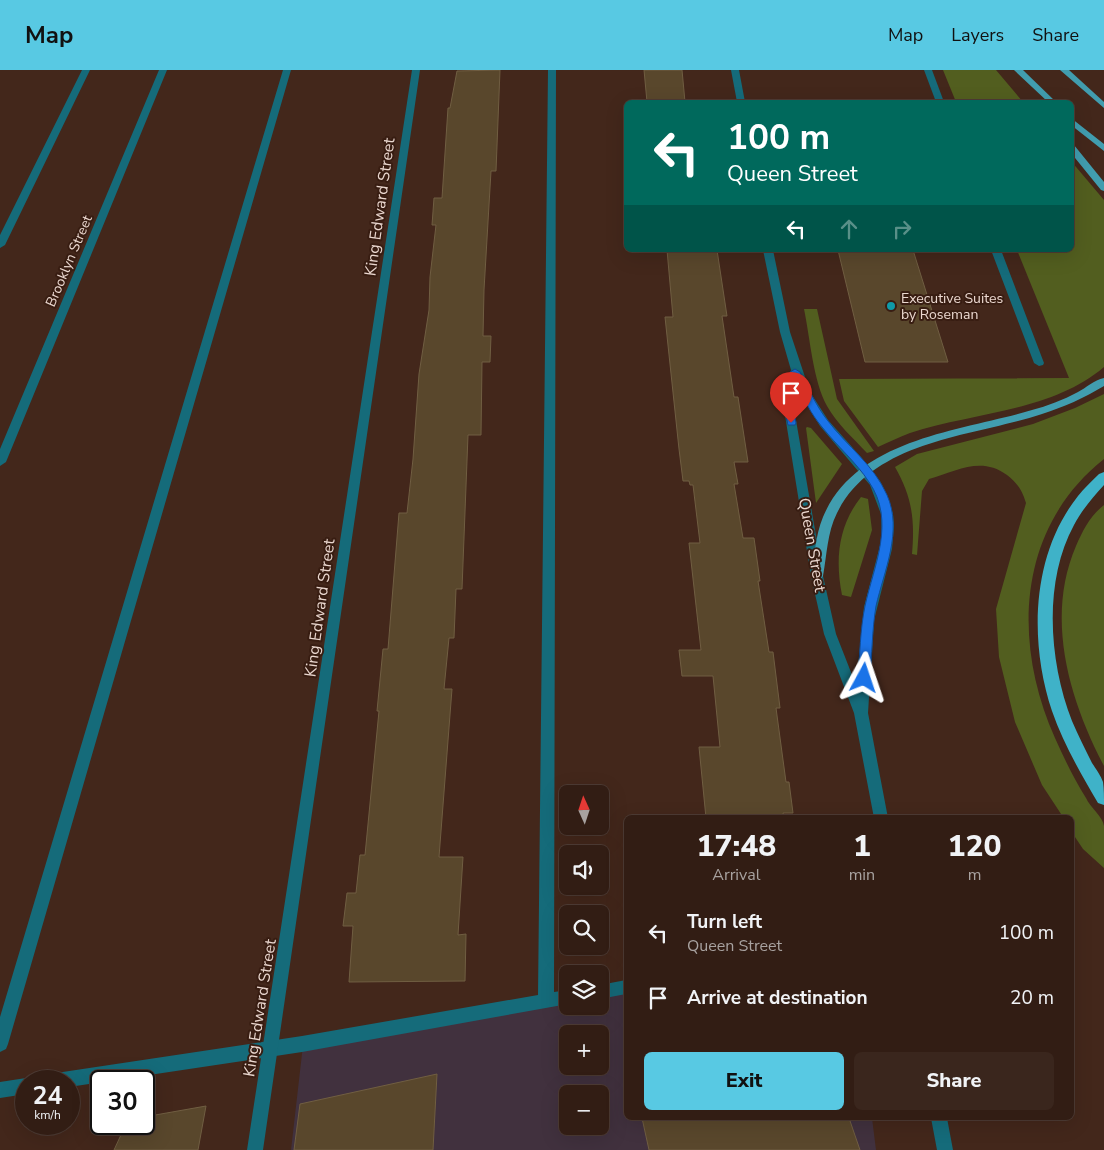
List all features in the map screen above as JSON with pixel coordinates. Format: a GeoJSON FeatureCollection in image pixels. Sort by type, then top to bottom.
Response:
{"type":"FeatureCollection","features":[{"type":"Feature","properties":{"kind":"highway"},"geometry":{"type":"LineString","coordinates":[[1104,477],[1088,490],[1067,524],[1056,548],[1050,577],[1047,608],[1047,644],[1052,678],[1060,709],[1071,739],[1104,798]]}},
{"type":"Feature","properties":{"kind":"main road"},"geometry":{"type":"LineString","coordinates":[[1018,70],[1050,100]]}},
{"type":"Feature","properties":{"kind":"main road"},"geometry":{"type":"LineString","coordinates":[[1064,70],[1104,94]]}},
{"type":"Feature","properties":{"kind":"main road"},"geometry":{"type":"LineString","coordinates":[[1064,70],[1104,106]]}},
{"type":"Feature","properties":{"kind":"main road"},"geometry":{"type":"LineString","coordinates":[[1025,78],[1040,100]]}},
{"type":"Feature","properties":{"kind":"main road"},"geometry":{"type":"LineString","coordinates":[[1074,123],[1104,148]]}},
{"type":"Feature","properties":{"kind":"main road"},"geometry":{"type":"LineString","coordinates":[[1074,151],[1104,188]]}},
{"type":"Feature","properties":{"kind":"main road"},"geometry":{"type":"LineString","coordinates":[[817,576],[824,531],[830,517],[840,497],[866,471],[899,451],[916,444],[1047,408],[1084,393],[1104,381]]}},
{"type":"Feature","properties":{"kind":"street"},"geometry":{"type":"LineString","coordinates":[[0,245],[86,70]]}},
{"type":"Feature","properties":{"kind":"street","name":"Brooklyn Street"},"geometry":{"type":"LineString","coordinates":[[0,462],[163,70]]}},
{"type":"Feature","properties":{"kind":"street"},"geometry":{"type":"LineString","coordinates":[[0,1044],[287,70]]}},
{"type":"Feature","properties":{"kind":"street","name":"King Edward Street"},"geometry":{"type":"LineString","coordinates":[[255,1150],[416,70]]}},
{"type":"Feature","properties":{"kind":"street"},"geometry":{"type":"LineString","coordinates":[[546,1001],[552,70]]}},
{"type":"Feature","properties":{"kind":"street"},"geometry":{"type":"LineString","coordinates":[[735,70],[740,100]]}},
{"type":"Feature","properties":{"kind":"street"},"geometry":{"type":"LineString","coordinates":[[928,70],[939,100]]}},
{"type":"Feature","properties":{"kind":"street","name":"Queen Street"},"geometry":{"type":"LineString","coordinates":[[768,252],[795,372],[825,425],[866,471],[883,496],[888,524],[888,537],[870,608],[861,713]]}},
{"type":"Feature","properties":{"kind":"street"},"geometry":{"type":"LineString","coordinates":[[997,252],[1039,363]]}},
{"type":"Feature","properties":{"kind":"street","name":"Queen Street"},"geometry":{"type":"LineString","coordinates":[[795,372],[788,403],[817,576],[830,634],[861,713],[880,815]]}},
{"type":"Feature","properties":{"kind":"street"},"geometry":{"type":"LineString","coordinates":[[1088,490],[1104,487]]}},
{"type":"Feature","properties":{"kind":"street"},"geometry":{"type":"LineString","coordinates":[[609,990],[624,987]]}},
{"type":"Feature","properties":{"kind":"street"},"geometry":{"type":"LineString","coordinates":[[80,1077],[271,1049],[559,999]]}},
{"type":"Feature","properties":{"kind":"street"},"geometry":{"type":"LineString","coordinates":[[0,1090],[15,1088]]}},
{"type":"Feature","properties":{"kind":"street"},"geometry":{"type":"LineString","coordinates":[[938,1120],[945,1150]]}},
{"type":"Feature","properties":{"kind":"shaded area"},"geometry":{"type":"Polygon","coordinates":[[[624,990],[624,1120],[872,1120],[876,1150],[291,1150],[303,1045],[559,1001],[559,1015],[609,1015],[609,993],[624,990]]]}},
{"type":"Feature","properties":{"kind":"green space"},"geometry":{"type":"Polygon","coordinates":[[[943,70],[996,70],[1021,100],[955,100],[943,70]]]}},
{"type":"Feature","properties":{"kind":"green space"},"geometry":{"type":"Polygon","coordinates":[[[1074,165],[1104,200],[1104,367],[1083,382],[1036,402],[910,433],[878,447],[844,401],[839,379],[1069,378],[1018,252],[1074,252],[1074,165]]]}},
{"type":"Feature","properties":{"kind":"green space"},"geometry":{"type":"Polygon","coordinates":[[[804,309],[817,309],[837,399],[874,451],[867,453],[840,425],[822,396],[815,372],[804,309]]]}},
{"type":"Feature","properties":{"kind":"green space"},"geometry":{"type":"Polygon","coordinates":[[[1104,394],[1104,459],[1075,487],[1054,518],[1039,552],[1031,588],[1029,626],[1032,664],[1041,701],[1055,738],[1077,783],[1104,826],[1104,868],[1083,849],[1074,836],[1074,815],[1062,815],[1042,785],[1015,722],[999,657],[996,609],[1026,503],[1021,491],[1017,484],[1007,475],[988,466],[959,469],[929,479],[922,491],[917,555],[912,554],[913,530],[909,498],[895,467],[917,454],[1033,424],[1075,408],[1104,394]]]}},
{"type":"Feature","properties":{"kind":"green space"},"geometry":{"type":"Polygon","coordinates":[[[806,428],[811,428],[842,464],[816,503],[806,428]]]}},
{"type":"Feature","properties":{"kind":"green space"},"geometry":{"type":"Polygon","coordinates":[[[861,497],[868,499],[872,530],[851,597],[842,595],[839,569],[840,544],[847,520],[861,497]]]}},
{"type":"Feature","properties":{"kind":"green space"},"geometry":{"type":"Polygon","coordinates":[[[1104,505],[1104,766],[1080,713],[1072,686],[1065,658],[1062,630],[1062,601],[1067,573],[1081,534],[1087,524],[1104,505]]]}},
{"type":"Feature","properties":{"kind":"building"},"geometry":{"type":"Polygon","coordinates":[[[500,70],[496,171],[491,171],[484,290],[483,336],[491,336],[490,362],[482,362],[481,435],[468,435],[462,589],[456,589],[454,638],[449,638],[444,689],[452,689],[439,857],[463,857],[458,935],[466,934],[465,981],[349,982],[353,926],[343,926],[347,893],[356,893],[360,855],[365,855],[383,649],[388,649],[399,513],[407,513],[419,374],[429,310],[430,277],[436,225],[432,225],[434,198],[442,198],[448,108],[450,108],[457,71],[500,70]]]}},
{"type":"Feature","properties":{"kind":"building"},"geometry":{"type":"Polygon","coordinates":[[[644,70],[682,70],[685,100],[647,100],[644,70]]]}},
{"type":"Feature","properties":{"kind":"building"},"geometry":{"type":"Polygon","coordinates":[[[667,252],[717,252],[727,316],[722,316],[734,397],[738,397],[748,462],[734,462],[738,484],[734,484],[743,538],[754,538],[760,581],[758,581],[769,652],[773,652],[780,708],[776,708],[786,782],[789,782],[793,813],[783,813],[783,815],[706,815],[699,747],[720,747],[713,676],[682,676],[679,650],[701,650],[689,543],[700,543],[693,485],[690,485],[689,481],[683,481],[679,449],[665,317],[673,317],[667,252]]]}},
{"type":"Feature","properties":{"kind":"building","name":"Executive Suites by Roseman"},"geometry":{"type":"Polygon","coordinates":[[[838,252],[914,252],[948,362],[865,362],[838,252]]]}},
{"type":"Feature","properties":{"kind":"building"},"geometry":{"type":"Polygon","coordinates":[[[437,1074],[433,1150],[294,1150],[300,1104],[437,1074]]]}},
{"type":"Feature","properties":{"kind":"building"},"geometry":{"type":"Polygon","coordinates":[[[206,1106],[198,1150],[114,1150],[121,1135],[155,1135],[155,1115],[206,1106]]]}},
{"type":"Feature","properties":{"kind":"building"},"geometry":{"type":"Polygon","coordinates":[[[642,1120],[850,1120],[860,1150],[649,1150],[642,1120]]]}},
{"type":"Feature","properties":{"kind":"place","name":"Executive Suites by Roseman"},"geometry":{"type":"Point","coordinates":[891,306]}},
{"type":"Feature","properties":{"kind":"route"},"geometry":{"type":"LineString","coordinates":[[791,423],[788,403],[795,372],[825,425],[874,480],[883,496],[887,515],[888,537],[870,608],[864,678]]}}]}
